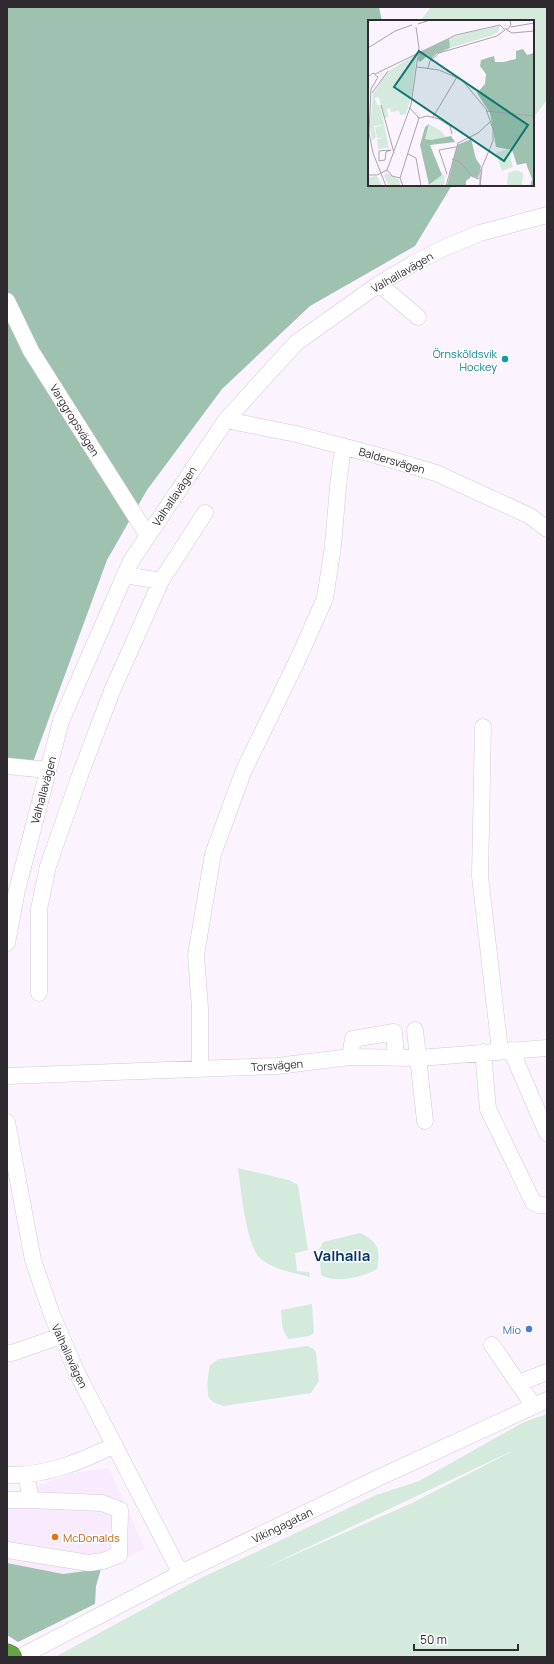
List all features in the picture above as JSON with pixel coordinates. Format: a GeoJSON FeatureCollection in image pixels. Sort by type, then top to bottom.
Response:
{"type":"FeatureCollection","features":[{"type":"Feature","properties":{"kind":"highway"},"geometry":{"type":"LineString","coordinates":[[7,1655],[11,1657]]}},
{"type":"Feature","properties":{"kind":"street","name":"Valhallavägen"},"geometry":{"type":"LineString","coordinates":[[7,943],[14,902],[62,720],[131,561],[226,420],[296,343],[379,284],[414,263],[446,247],[480,233],[547,215]]}},
{"type":"Feature","properties":{"kind":"street"},"geometry":{"type":"LineString","coordinates":[[379,284],[418,317]]}},
{"type":"Feature","properties":{"kind":"street","name":"Varggropsvägen"},"geometry":{"type":"LineString","coordinates":[[7,301],[31,351],[148,536]]}},
{"type":"Feature","properties":{"kind":"street","name":"Baldersvägen"},"geometry":{"type":"LineString","coordinates":[[226,420],[296,434],[436,473],[530,516],[547,529]]}},
{"type":"Feature","properties":{"kind":"street"},"geometry":{"type":"LineString","coordinates":[[200,1068],[200,1008],[196,955],[213,854],[244,770],[299,657],[325,598],[333,546],[343,446]]}},
{"type":"Feature","properties":{"kind":"street"},"geometry":{"type":"LineString","coordinates":[[39,993],[39,909],[48,866],[80,775],[112,691],[161,581],[205,513]]}},
{"type":"Feature","properties":{"kind":"street"},"geometry":{"type":"LineString","coordinates":[[125,575],[161,581]]}},
{"type":"Feature","properties":{"kind":"street"},"geometry":{"type":"LineString","coordinates":[[483,727],[480,876],[505,1051],[547,1133]]}},
{"type":"Feature","properties":{"kind":"street"},"geometry":{"type":"LineString","coordinates":[[7,766],[48,770]]}},
{"type":"Feature","properties":{"kind":"street"},"geometry":{"type":"LineString","coordinates":[[14,902],[39,909]]}},
{"type":"Feature","properties":{"kind":"street"},"geometry":{"type":"LineString","coordinates":[[415,1030],[425,1121]]}},
{"type":"Feature","properties":{"kind":"street"},"geometry":{"type":"LineString","coordinates":[[350,1057],[353,1039],[394,1032],[396,1058]]}},
{"type":"Feature","properties":{"kind":"street","name":"Torsvägen"},"geometry":{"type":"LineString","coordinates":[[7,1076],[277,1066],[350,1057],[419,1058],[547,1048]]}},
{"type":"Feature","properties":{"kind":"street"},"geometry":{"type":"LineString","coordinates":[[483,1052],[488,1109],[533,1202],[539,1205],[547,1205]]}},
{"type":"Feature","properties":{"kind":"street","name":"Valhallavägen"},"geometry":{"type":"LineString","coordinates":[[7,1122],[33,1260],[52,1315],[77,1373],[181,1574]]}},
{"type":"Feature","properties":{"kind":"street"},"geometry":{"type":"LineString","coordinates":[[7,1353],[61,1336]]}},
{"type":"Feature","properties":{"kind":"street"},"geometry":{"type":"LineString","coordinates":[[492,1345],[519,1383],[540,1403]]}},
{"type":"Feature","properties":{"kind":"street"},"geometry":{"type":"LineString","coordinates":[[519,1383],[547,1372]]}},
{"type":"Feature","properties":{"kind":"street","name":"Vikingagatan"},"geometry":{"type":"LineString","coordinates":[[20,1657],[181,1574],[540,1403]]}},
{"type":"Feature","properties":{"kind":"street"},"geometry":{"type":"LineString","coordinates":[[7,1475],[27,1475],[69,1465],[115,1445]]}},
{"type":"Feature","properties":{"kind":"street"},"geometry":{"type":"LineString","coordinates":[[27,1475],[30,1500]]}},
{"type":"Feature","properties":{"kind":"street"},"geometry":{"type":"LineString","coordinates":[[7,1500],[102,1503],[120,1510],[119,1555],[103,1561],[89,1563],[7,1550]]}},
{"type":"Feature","properties":{"kind":"shaded area"},"geometry":{"type":"Polygon","coordinates":[[[109,1468],[145,1549],[101,1569],[63,1574],[7,1563],[7,1496],[77,1472],[109,1468]]]}},
{"type":"Feature","properties":{"kind":"green space"},"geometry":{"type":"Polygon","coordinates":[[[7,7],[379,7],[382,20],[368,20],[368,186],[451,186],[415,246],[310,306],[222,389],[147,490],[107,560],[33,762],[7,759],[7,7]]]}},
{"type":"Feature","properties":{"kind":"green space"},"geometry":{"type":"Polygon","coordinates":[[[431,7],[547,7],[547,100],[534,117],[534,20],[421,20],[431,7]]]}},
{"type":"Feature","properties":{"kind":"green space"},"geometry":{"type":"Polygon","coordinates":[[[238,1168],[289,1180],[298,1185],[308,1250],[295,1253],[297,1271],[309,1272],[310,1277],[272,1266],[261,1259],[256,1253],[245,1217],[238,1168]]]}},
{"type":"Feature","properties":{"kind":"green space"},"geometry":{"type":"Polygon","coordinates":[[[360,1233],[371,1239],[377,1247],[379,1256],[377,1269],[365,1275],[341,1279],[327,1278],[321,1275],[319,1250],[323,1242],[360,1233]]]}},
{"type":"Feature","properties":{"kind":"green space"},"geometry":{"type":"Polygon","coordinates":[[[312,1304],[314,1333],[309,1336],[289,1339],[283,1329],[281,1310],[312,1304]]]}},
{"type":"Feature","properties":{"kind":"green space"},"geometry":{"type":"Polygon","coordinates":[[[307,1346],[314,1349],[316,1353],[319,1381],[311,1393],[223,1406],[210,1400],[207,1386],[210,1365],[219,1359],[307,1346]]]}},
{"type":"Feature","properties":{"kind":"green space"},"geometry":{"type":"Polygon","coordinates":[[[547,1414],[547,1657],[55,1657],[199,1579],[376,1495],[419,1481],[524,1422],[547,1414]],[[511,1452],[262,1569],[412,1503],[511,1452]]]}},
{"type":"Feature","properties":{"kind":"green space"},"geometry":{"type":"Polygon","coordinates":[[[7,1563],[63,1574],[101,1569],[96,1586],[95,1604],[18,1642],[7,1635],[7,1563]]]}},
{"type":"Feature","properties":{"kind":"place","name":"Örnsköldsvik Hockey"},"geometry":{"type":"Point","coordinates":[505,359]}},
{"type":"Feature","properties":{"kind":"place","name":"Mio"},"geometry":{"type":"Point","coordinates":[529,1329]}},
{"type":"Feature","properties":{"kind":"place","name":"McDonalds"},"geometry":{"type":"Point","coordinates":[55,1537]}},
{"type":"Feature","properties":{"kind":"district","name":"Valhalla"},"geometry":{"type":"Point","coordinates":[342,1255]}}]}
